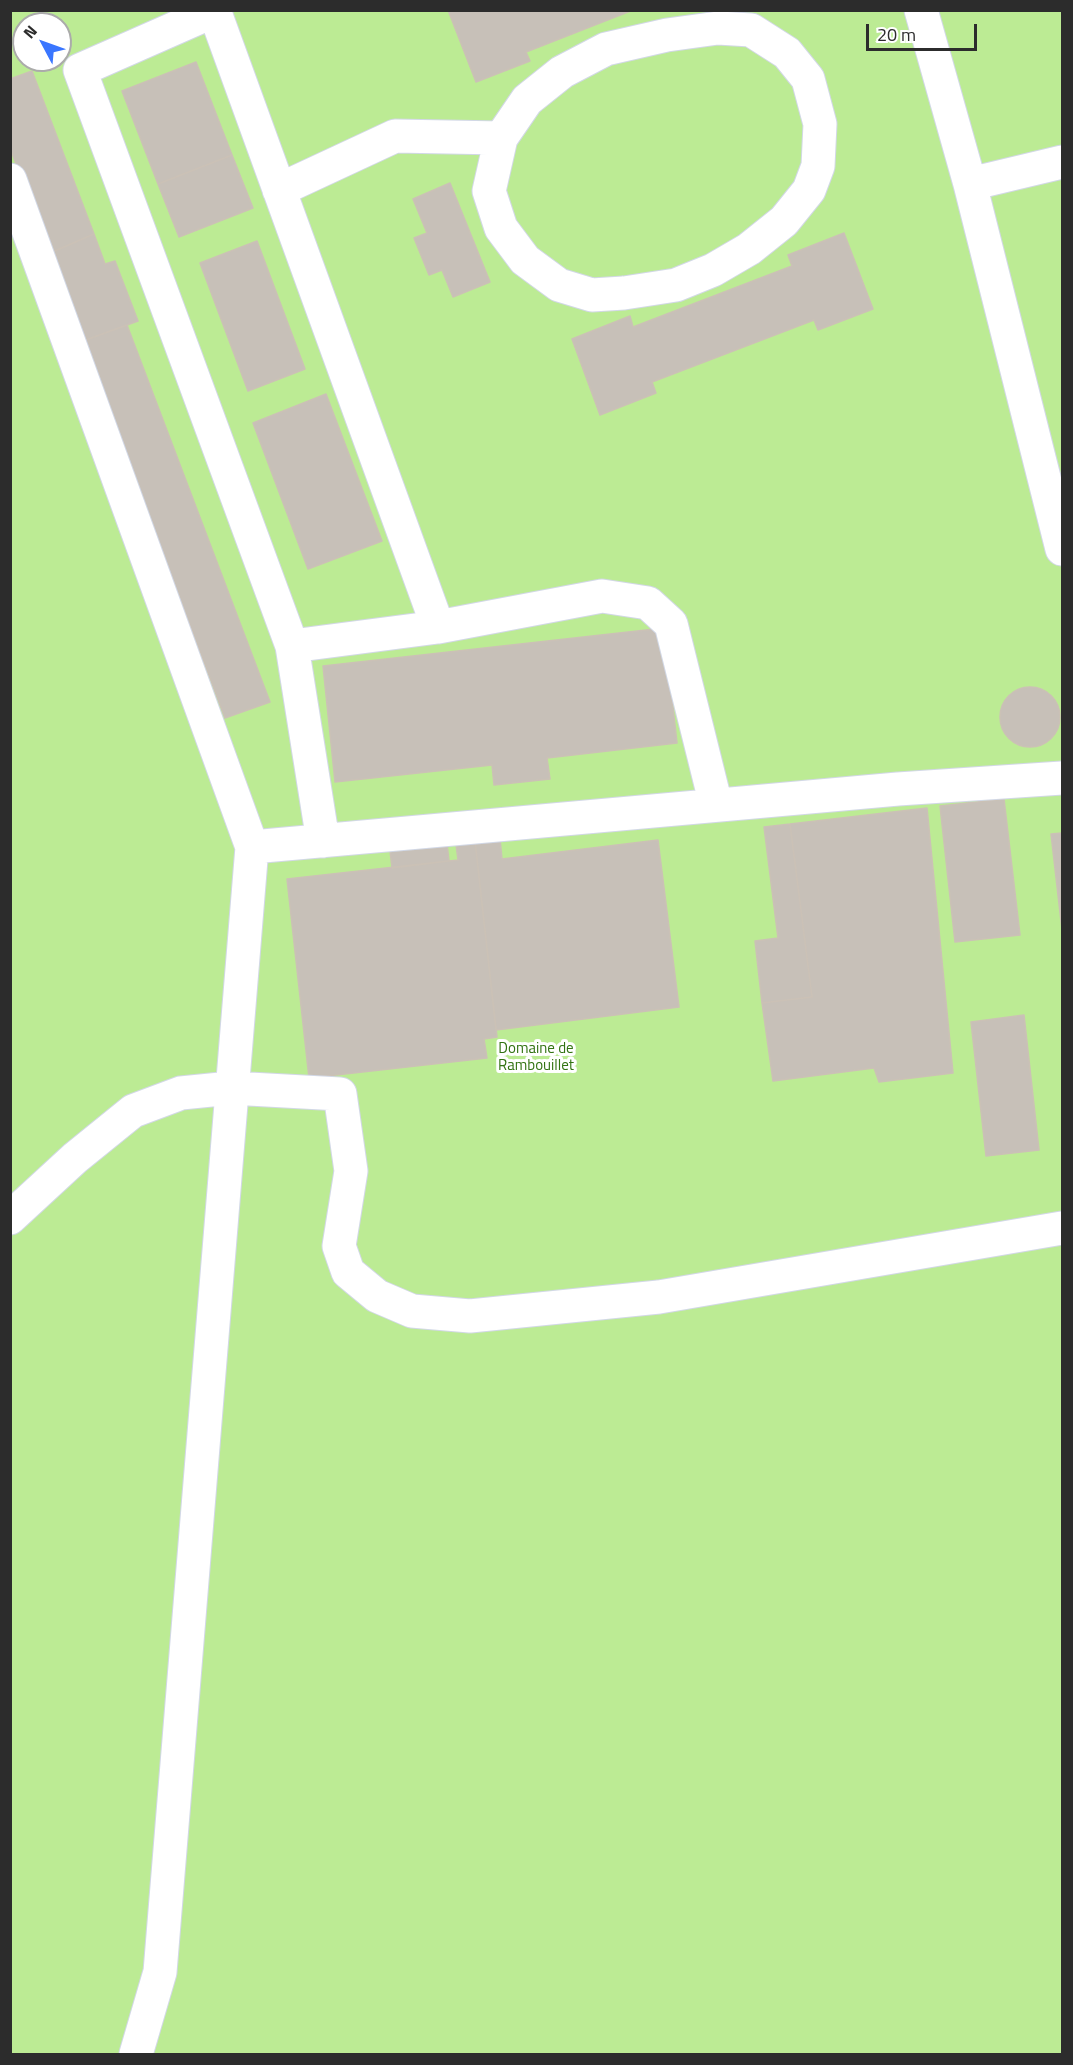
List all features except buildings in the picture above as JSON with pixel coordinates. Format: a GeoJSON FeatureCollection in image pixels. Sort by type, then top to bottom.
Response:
{"type":"FeatureCollection","features":[{"type":"Feature","properties":{"kind":"lane"},"geometry":{"type":"LineString","coordinates":[[921,10],[970,184],[1062,549]]}},
{"type":"Feature","properties":{"kind":"lane"},"geometry":{"type":"LineString","coordinates":[[322,840],[292,646],[80,70],[214,11],[438,627]]}},
{"type":"Feature","properties":{"kind":"lane"},"geometry":{"type":"LineString","coordinates":[[718,28],[752,30],[787,53],[808,79],[820,124],[818,166],[809,190],[784,221],[749,249],[713,270],[676,285],[592,295],[559,285],[525,260],[501,228],[489,191],[501,138],[526,100],[562,72],[606,49],[667,35],[718,28]]}},
{"type":"Feature","properties":{"kind":"lane"},"geometry":{"type":"LineString","coordinates":[[279,190],[395,136],[501,138]]}},
{"type":"Feature","properties":{"kind":"lane"},"geometry":{"type":"LineString","coordinates":[[970,184],[1062,162]]}},
{"type":"Feature","properties":{"kind":"lane"},"geometry":{"type":"LineString","coordinates":[[10,180],[252,847],[160,1971],[136,2055]]}},
{"type":"Feature","properties":{"kind":"lane"},"geometry":{"type":"LineString","coordinates":[[292,646],[438,627],[602,596],[648,603],[671,624],[716,805]]}},
{"type":"Feature","properties":{"kind":"lane"},"geometry":{"type":"LineString","coordinates":[[252,847],[898,789],[1062,778]]}},
{"type":"Feature","properties":{"kind":"lane"},"geometry":{"type":"LineString","coordinates":[[10,1218],[75,1158],[133,1111],[181,1093],[231,1088],[340,1094],[351,1171],[339,1246],[348,1272],[377,1296],[412,1311],[470,1317],[659,1297],[1062,1227]]}},
{"type":"Feature","properties":{"kind":"green space","name":"Domaine de Rambouillet"},"geometry":{"type":"Polygon","coordinates":[[[11,11],[1062,11],[1062,2054],[11,2054],[11,11]]]}}]}
